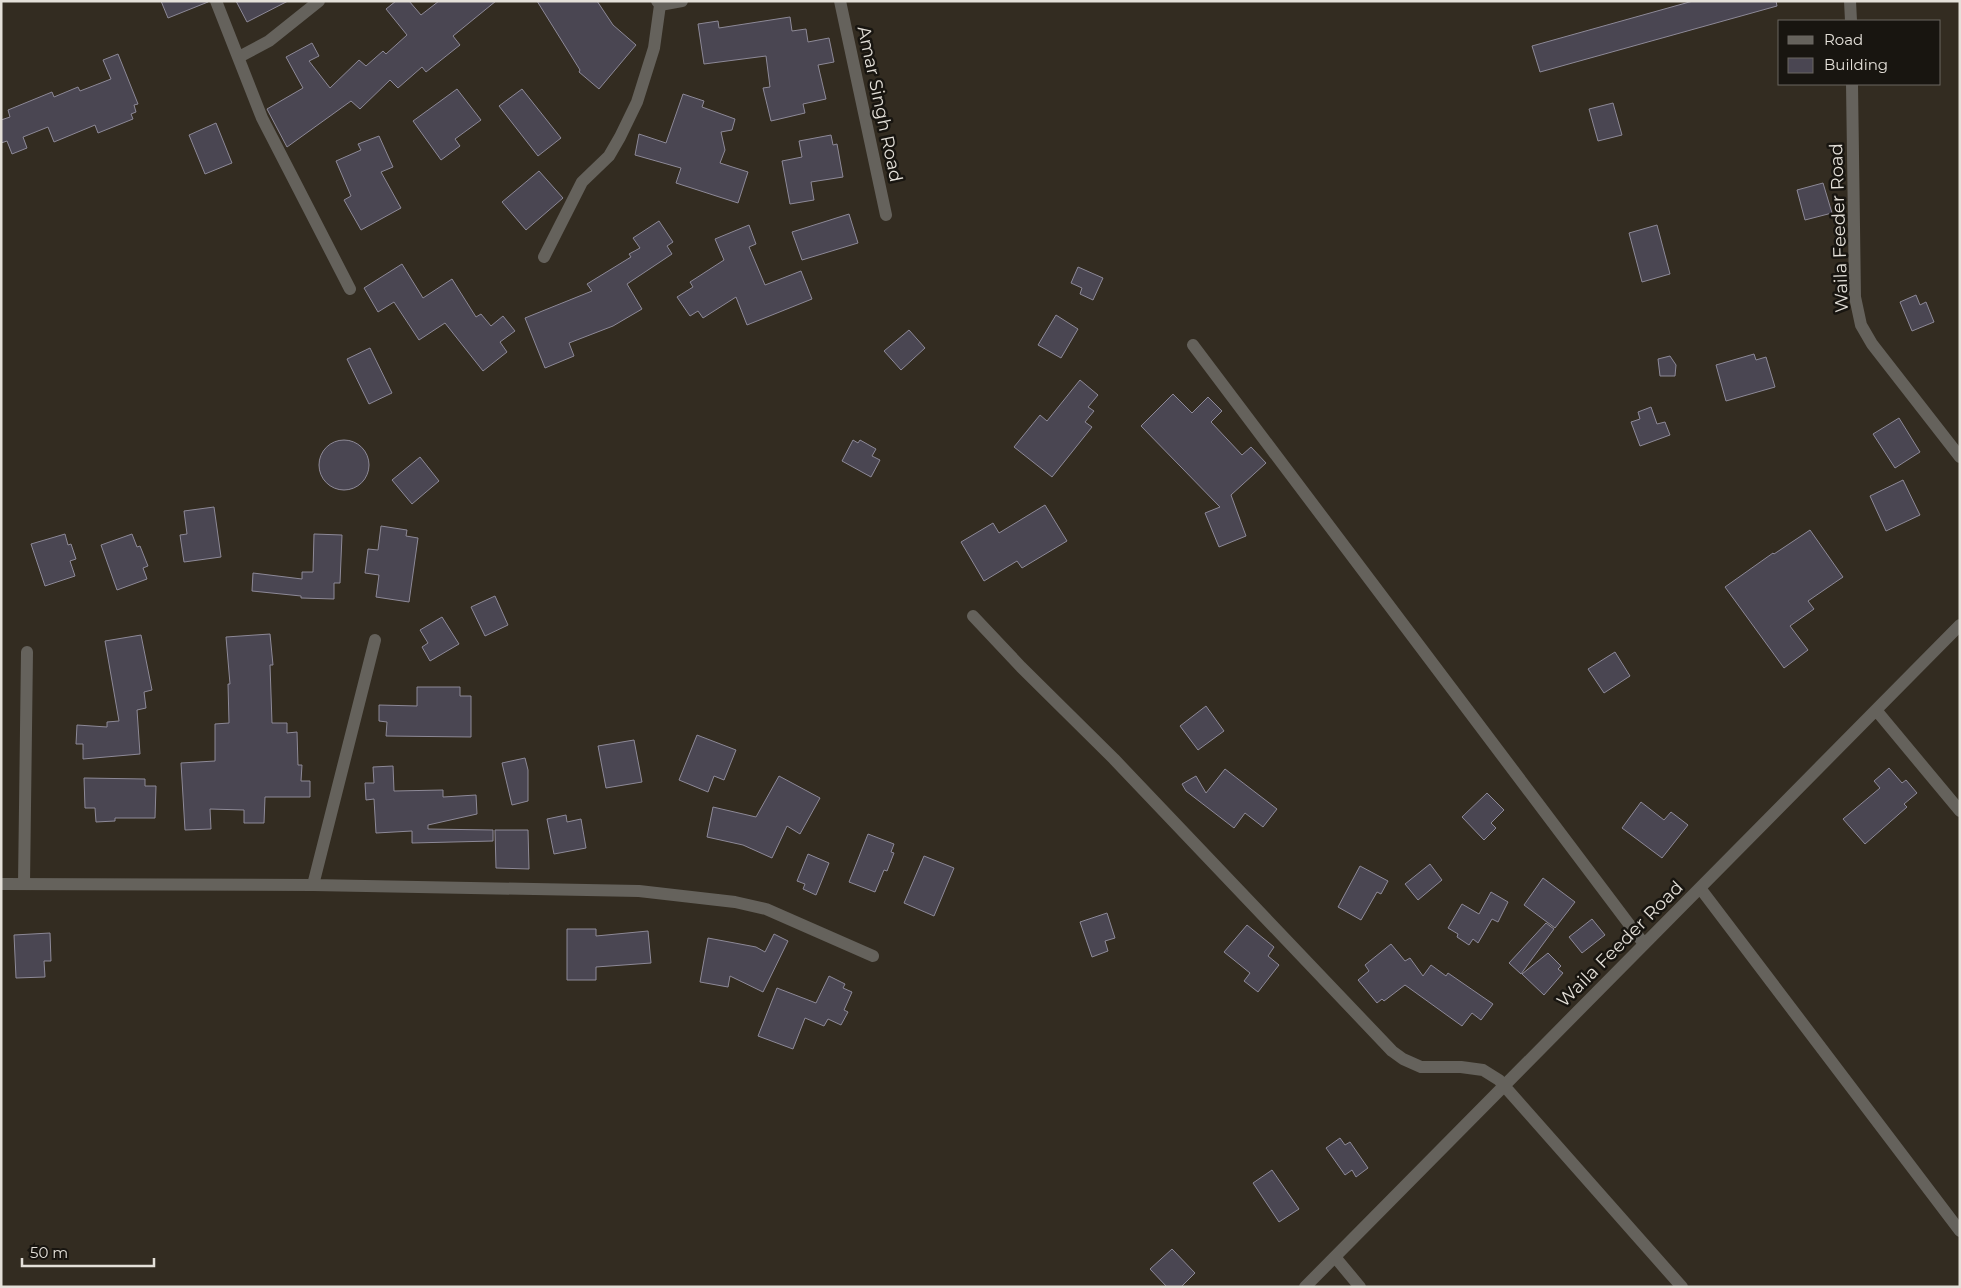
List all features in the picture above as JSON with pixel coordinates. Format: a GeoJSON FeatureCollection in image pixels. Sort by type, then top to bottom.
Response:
{"type":"FeatureCollection","features":[{"type":"Feature","properties":{"kind":"street"},"geometry":{"type":"LineString","coordinates":[[216,1],[262,118],[350,288]]}},
{"type":"Feature","properties":{"kind":"street"},"geometry":{"type":"LineString","coordinates":[[239,57],[270,40],[319,1]]}},
{"type":"Feature","properties":{"kind":"street"},"geometry":{"type":"LineString","coordinates":[[544,257],[582,182],[609,156],[637,102],[654,48],[658,3],[682,1]]}},
{"type":"Feature","properties":{"kind":"street","name":"Amar Singh Road"},"geometry":{"type":"LineString","coordinates":[[840,1],[886,215]]}},
{"type":"Feature","properties":{"kind":"street"},"geometry":{"type":"LineString","coordinates":[[1850,1],[1851,20]]}},
{"type":"Feature","properties":{"kind":"street","name":"Waila Feeder Road"},"geometry":{"type":"LineString","coordinates":[[1852,85],[1855,297],[1861,325],[1872,344],[1960,457]]}},
{"type":"Feature","properties":{"kind":"street"},"geometry":{"type":"LineString","coordinates":[[1194,345],[1644,944]]}},
{"type":"Feature","properties":{"kind":"street"},"geometry":{"type":"LineString","coordinates":[[973,616],[1127,773],[1392,1051],[1403,1059],[1421,1067],[1461,1067],[1483,1070],[1504,1085],[1682,1287]]}},
{"type":"Feature","properties":{"kind":"street","name":"Waila Feeder Road"},"geometry":{"type":"LineString","coordinates":[[1305,1287],[1960,625]]}},
{"type":"Feature","properties":{"kind":"street"},"geometry":{"type":"LineString","coordinates":[[313,885],[375,640]]}},
{"type":"Feature","properties":{"kind":"street"},"geometry":{"type":"LineString","coordinates":[[24,884],[27,652]]}},
{"type":"Feature","properties":{"kind":"street"},"geometry":{"type":"LineString","coordinates":[[1876,710],[1960,811]]}},
{"type":"Feature","properties":{"kind":"street"},"geometry":{"type":"LineString","coordinates":[[1,884],[313,885],[639,891],[735,902],[766,909],[872,956]]}},
{"type":"Feature","properties":{"kind":"street"},"geometry":{"type":"LineString","coordinates":[[1700,888],[1960,1231]]}},
{"type":"Feature","properties":{"kind":"street"},"geometry":{"type":"LineString","coordinates":[[1335,1257],[1360,1287]]}},
{"type":"Feature","properties":{"kind":"building"},"geometry":{"type":"Polygon","coordinates":[[[161,1],[208,1],[208,2],[168,18],[161,1]]]}},
{"type":"Feature","properties":{"kind":"building"},"geometry":{"type":"Polygon","coordinates":[[[236,1],[288,1],[247,22],[236,1]]]}},
{"type":"Feature","properties":{"kind":"building"},"geometry":{"type":"Polygon","coordinates":[[[396,1],[409,1],[421,15],[439,1],[496,1],[453,36],[460,45],[426,72],[422,67],[398,88],[390,80],[360,109],[351,101],[287,147],[267,109],[303,88],[286,57],[312,43],[319,56],[309,61],[330,88],[359,60],[366,66],[383,51],[386,54],[407,35],[386,9],[396,1]]]}},
{"type":"Feature","properties":{"kind":"building"},"geometry":{"type":"Polygon","coordinates":[[[537,1],[597,1],[613,25],[636,45],[599,89],[579,72],[580,70],[537,1]]]}},
{"type":"Feature","properties":{"kind":"building"},"geometry":{"type":"Polygon","coordinates":[[[1693,1],[1776,1],[1777,6],[1540,72],[1532,46],[1693,1]]]}},
{"type":"Feature","properties":{"kind":"building"},"geometry":{"type":"Polygon","coordinates":[[[790,17],[792,31],[806,29],[808,42],[829,38],[834,62],[818,65],[826,99],[803,104],[805,113],[771,121],[763,88],[770,87],[766,56],[704,64],[698,24],[718,21],[719,28],[790,17]]]}},
{"type":"Feature","properties":{"kind":"building"},"geometry":{"type":"Polygon","coordinates":[[[118,54],[138,104],[134,105],[136,112],[131,114],[133,119],[98,133],[95,125],[54,142],[48,127],[23,137],[27,148],[12,154],[7,141],[1,143],[1,120],[10,117],[8,110],[52,92],[54,97],[78,87],[80,91],[111,79],[103,60],[118,54]]]}},
{"type":"Feature","properties":{"kind":"building"},"geometry":{"type":"Polygon","coordinates":[[[457,89],[481,120],[455,139],[460,146],[441,160],[413,121],[457,89]]]}},
{"type":"Feature","properties":{"kind":"building"},"geometry":{"type":"Polygon","coordinates":[[[522,89],[561,138],[538,156],[499,106],[522,89]]]}},
{"type":"Feature","properties":{"kind":"building"},"geometry":{"type":"Polygon","coordinates":[[[683,94],[704,101],[702,107],[735,119],[732,130],[721,132],[725,150],[720,163],[748,172],[738,203],[676,183],[681,168],[635,155],[639,134],[666,143],[683,94]]]}},
{"type":"Feature","properties":{"kind":"building"},"geometry":{"type":"Polygon","coordinates":[[[1613,103],[1622,135],[1598,141],[1589,109],[1613,103]]]}},
{"type":"Feature","properties":{"kind":"building"},"geometry":{"type":"Polygon","coordinates":[[[216,123],[232,163],[205,174],[189,135],[216,123]]]}},
{"type":"Feature","properties":{"kind":"building"},"geometry":{"type":"Polygon","coordinates":[[[831,135],[833,145],[837,144],[843,177],[811,182],[814,200],[790,204],[782,161],[802,157],[799,141],[831,135]]]}},
{"type":"Feature","properties":{"kind":"building"},"geometry":{"type":"Polygon","coordinates":[[[379,136],[393,167],[381,172],[401,208],[361,230],[344,200],[351,196],[336,161],[361,150],[358,144],[379,136]]]}},
{"type":"Feature","properties":{"kind":"building"},"geometry":{"type":"Polygon","coordinates":[[[539,171],[563,198],[526,230],[502,202],[539,171]]]}},
{"type":"Feature","properties":{"kind":"building"},"geometry":{"type":"Polygon","coordinates":[[[1823,183],[1832,213],[1805,220],[1797,190],[1823,183]]]}},
{"type":"Feature","properties":{"kind":"building"},"geometry":{"type":"Polygon","coordinates":[[[849,214],[858,243],[802,260],[792,232],[849,214]]]}},
{"type":"Feature","properties":{"kind":"building"},"geometry":{"type":"Polygon","coordinates":[[[659,221],[673,242],[667,246],[672,254],[627,284],[642,309],[613,326],[569,343],[574,356],[545,368],[525,318],[592,291],[587,284],[631,257],[629,254],[640,248],[633,238],[659,221]]]}},
{"type":"Feature","properties":{"kind":"building"},"geometry":{"type":"Polygon","coordinates":[[[749,225],[756,244],[749,247],[765,285],[801,271],[812,299],[747,325],[736,297],[703,318],[698,311],[690,316],[677,297],[693,287],[690,282],[724,260],[715,239],[749,225]]]}},
{"type":"Feature","properties":{"kind":"building"},"geometry":{"type":"Polygon","coordinates":[[[1657,225],[1670,274],[1642,282],[1629,233],[1657,225]]]}},
{"type":"Feature","properties":{"kind":"building"},"geometry":{"type":"Polygon","coordinates":[[[402,264],[423,298],[452,279],[476,317],[481,314],[491,326],[503,316],[515,331],[500,342],[507,352],[483,371],[445,323],[419,340],[394,302],[378,312],[364,288],[402,264]]]}},
{"type":"Feature","properties":{"kind":"building"},"geometry":{"type":"Polygon","coordinates":[[[1078,267],[1103,278],[1093,300],[1080,294],[1082,288],[1071,283],[1078,267]]]}},
{"type":"Feature","properties":{"kind":"building"},"geometry":{"type":"Polygon","coordinates":[[[1916,295],[1920,305],[1926,302],[1934,322],[1912,331],[1900,302],[1916,295]]]}},
{"type":"Feature","properties":{"kind":"building"},"geometry":{"type":"Polygon","coordinates":[[[1056,315],[1078,329],[1061,358],[1038,345],[1056,315]]]}},
{"type":"Feature","properties":{"kind":"building"},"geometry":{"type":"Polygon","coordinates":[[[909,330],[925,348],[901,370],[884,351],[909,330]]]}},
{"type":"Feature","properties":{"kind":"building"},"geometry":{"type":"Polygon","coordinates":[[[370,348],[392,393],[369,404],[347,359],[370,348]]]}},
{"type":"Feature","properties":{"kind":"building"},"geometry":{"type":"Polygon","coordinates":[[[1754,354],[1756,360],[1766,357],[1775,387],[1726,401],[1716,365],[1754,354]]]}},
{"type":"Feature","properties":{"kind":"building"},"geometry":{"type":"Polygon","coordinates":[[[1670,356],[1676,365],[1675,376],[1660,376],[1658,359],[1670,356]]]}},
{"type":"Feature","properties":{"kind":"building"},"geometry":{"type":"Polygon","coordinates":[[[1080,380],[1098,395],[1088,407],[1094,411],[1085,422],[1092,427],[1052,477],[1014,447],[1040,415],[1047,421],[1080,380]]]}},
{"type":"Feature","properties":{"kind":"building"},"geometry":{"type":"Polygon","coordinates":[[[1173,394],[1192,413],[1208,397],[1222,411],[1211,422],[1242,455],[1251,447],[1266,463],[1231,495],[1246,536],[1219,547],[1205,513],[1220,507],[1141,426],[1173,394]]]}},
{"type":"Feature","properties":{"kind":"building"},"geometry":{"type":"Polygon","coordinates":[[[1651,407],[1657,424],[1665,422],[1670,435],[1640,446],[1631,422],[1640,419],[1638,412],[1651,407]]]}},
{"type":"Feature","properties":{"kind":"building"},"geometry":{"type":"Polygon","coordinates":[[[1899,418],[1920,452],[1895,468],[1873,434],[1899,418]]]}},
{"type":"Feature","properties":{"kind":"building"},"geometry":{"type":"Polygon","coordinates":[[[344,440],[354,442],[362,447],[367,455],[369,465],[367,475],[362,483],[354,488],[344,490],[334,488],[326,483],[321,475],[319,465],[321,455],[326,447],[334,442],[344,440]]]}},
{"type":"Feature","properties":{"kind":"building"},"geometry":{"type":"Polygon","coordinates":[[[853,440],[858,443],[860,440],[876,449],[872,456],[880,460],[871,477],[842,461],[853,440]]]}},
{"type":"Feature","properties":{"kind":"building"},"geometry":{"type":"Polygon","coordinates":[[[420,457],[439,481],[412,504],[392,480],[420,457]]]}},
{"type":"Feature","properties":{"kind":"building"},"geometry":{"type":"Polygon","coordinates":[[[1903,480],[1920,515],[1886,531],[1870,496],[1903,480]]]}},
{"type":"Feature","properties":{"kind":"building"},"geometry":{"type":"Polygon","coordinates":[[[1045,505],[1067,541],[1022,568],[1017,561],[984,581],[961,542],[993,523],[999,533],[1045,505]]]}},
{"type":"Feature","properties":{"kind":"building"},"geometry":{"type":"Polygon","coordinates":[[[214,507],[221,557],[184,562],[180,535],[187,534],[184,511],[214,507]]]}},
{"type":"Feature","properties":{"kind":"building"},"geometry":{"type":"Polygon","coordinates":[[[381,526],[407,530],[406,536],[418,538],[409,602],[376,597],[379,575],[365,573],[368,549],[378,550],[381,526]]]}},
{"type":"Feature","properties":{"kind":"building"},"geometry":{"type":"Polygon","coordinates":[[[1810,530],[1843,577],[1808,601],[1814,609],[1790,626],[1808,650],[1784,668],[1725,587],[1773,553],[1810,530]]]}},
{"type":"Feature","properties":{"kind":"building"},"geometry":{"type":"Polygon","coordinates":[[[65,534],[68,545],[71,544],[76,559],[70,561],[75,576],[45,586],[31,544],[65,534]]]}},
{"type":"Feature","properties":{"kind":"building"},"geometry":{"type":"Polygon","coordinates":[[[132,534],[137,547],[140,546],[148,566],[143,568],[147,579],[117,590],[101,545],[132,534]]]}},
{"type":"Feature","properties":{"kind":"building"},"geometry":{"type":"Polygon","coordinates":[[[314,534],[342,535],[340,583],[334,583],[334,599],[301,598],[301,596],[252,591],[253,573],[302,579],[302,572],[313,572],[314,534]]]}},
{"type":"Feature","properties":{"kind":"building"},"geometry":{"type":"Polygon","coordinates":[[[495,596],[508,625],[485,636],[471,607],[495,596]]]}},
{"type":"Feature","properties":{"kind":"building"},"geometry":{"type":"Polygon","coordinates":[[[442,617],[459,644],[430,661],[422,647],[428,643],[420,630],[442,617]]]}},
{"type":"Feature","properties":{"kind":"building"},"geometry":{"type":"Polygon","coordinates":[[[270,634],[273,665],[270,665],[272,723],[287,723],[287,733],[297,732],[298,765],[302,765],[301,781],[310,781],[310,797],[265,797],[264,823],[244,823],[244,810],[210,809],[211,829],[185,830],[181,763],[215,761],[215,724],[229,723],[228,684],[230,684],[226,637],[270,634]]]}},
{"type":"Feature","properties":{"kind":"building"},"geometry":{"type":"Polygon","coordinates":[[[141,635],[152,690],[144,692],[146,708],[137,710],[140,754],[83,759],[83,744],[76,744],[77,725],[107,727],[107,722],[119,721],[105,641],[141,635]]]}},
{"type":"Feature","properties":{"kind":"building"},"geometry":{"type":"Polygon","coordinates":[[[1615,652],[1630,676],[1604,693],[1588,669],[1615,652]]]}},
{"type":"Feature","properties":{"kind":"building"},"geometry":{"type":"Polygon","coordinates":[[[417,687],[460,687],[460,696],[471,696],[471,737],[386,736],[387,722],[379,721],[379,705],[417,706],[417,687]]]}},
{"type":"Feature","properties":{"kind":"building"},"geometry":{"type":"Polygon","coordinates":[[[1206,706],[1224,731],[1198,750],[1180,726],[1206,706]]]}},
{"type":"Feature","properties":{"kind":"building"},"geometry":{"type":"Polygon","coordinates":[[[697,735],[736,750],[724,780],[714,776],[708,792],[679,780],[697,735]]]}},
{"type":"Feature","properties":{"kind":"building"},"geometry":{"type":"Polygon","coordinates":[[[634,740],[642,782],[606,788],[598,746],[634,740]]]}},
{"type":"Feature","properties":{"kind":"building"},"geometry":{"type":"Polygon","coordinates":[[[525,758],[528,770],[528,801],[512,805],[502,763],[525,758]]]}},
{"type":"Feature","properties":{"kind":"building"},"geometry":{"type":"Polygon","coordinates":[[[393,766],[394,791],[443,790],[443,797],[476,795],[477,814],[428,825],[428,829],[493,830],[493,841],[412,843],[412,831],[376,833],[374,799],[366,800],[365,783],[374,783],[373,767],[393,766]]]}},
{"type":"Feature","properties":{"kind":"building"},"geometry":{"type":"Polygon","coordinates":[[[1889,768],[1902,783],[1906,780],[1917,793],[1904,804],[1907,807],[1865,844],[1843,819],[1880,788],[1874,781],[1889,768]]]}},
{"type":"Feature","properties":{"kind":"building"},"geometry":{"type":"Polygon","coordinates":[[[1225,769],[1277,809],[1263,827],[1245,813],[1234,828],[1186,791],[1182,784],[1196,776],[1206,793],[1225,769]]]}},
{"type":"Feature","properties":{"kind":"building"},"geometry":{"type":"Polygon","coordinates":[[[779,776],[820,798],[800,834],[787,826],[772,858],[743,845],[707,837],[713,807],[756,817],[779,776]]]}},
{"type":"Feature","properties":{"kind":"building"},"geometry":{"type":"Polygon","coordinates":[[[84,778],[145,779],[145,786],[156,786],[155,818],[115,818],[115,821],[96,822],[95,808],[85,808],[84,778]]]}},
{"type":"Feature","properties":{"kind":"building"},"geometry":{"type":"Polygon","coordinates":[[[1487,793],[1504,810],[1491,823],[1496,828],[1484,840],[1462,817],[1487,793]]]}},
{"type":"Feature","properties":{"kind":"building"},"geometry":{"type":"Polygon","coordinates":[[[1641,802],[1664,820],[1671,812],[1688,825],[1662,858],[1622,828],[1641,802]]]}},
{"type":"Feature","properties":{"kind":"building"},"geometry":{"type":"Polygon","coordinates":[[[566,815],[567,822],[581,819],[586,848],[554,854],[547,819],[566,815]]]}},
{"type":"Feature","properties":{"kind":"building"},"geometry":{"type":"Polygon","coordinates":[[[495,830],[528,830],[529,869],[496,868],[495,830]]]}},
{"type":"Feature","properties":{"kind":"building"},"geometry":{"type":"Polygon","coordinates":[[[868,834],[894,844],[891,852],[894,853],[887,871],[884,870],[875,892],[849,882],[868,834]]]}},
{"type":"Feature","properties":{"kind":"building"},"geometry":{"type":"Polygon","coordinates":[[[808,854],[829,863],[816,895],[803,889],[805,884],[797,881],[808,854]]]}},
{"type":"Feature","properties":{"kind":"building"},"geometry":{"type":"Polygon","coordinates":[[[924,856],[954,868],[934,916],[904,903],[924,856]]]}},
{"type":"Feature","properties":{"kind":"building"},"geometry":{"type":"Polygon","coordinates":[[[1430,864],[1442,880],[1418,900],[1405,884],[1430,864]]]}},
{"type":"Feature","properties":{"kind":"building"},"geometry":{"type":"Polygon","coordinates":[[[1360,866],[1388,881],[1381,894],[1377,892],[1361,920],[1338,907],[1360,866]]]}},
{"type":"Feature","properties":{"kind":"building"},"geometry":{"type":"Polygon","coordinates":[[[1543,878],[1575,902],[1555,928],[1524,905],[1543,878]]]}},
{"type":"Feature","properties":{"kind":"building"},"geometry":{"type":"Polygon","coordinates":[[[1491,892],[1508,902],[1498,922],[1492,919],[1478,943],[1473,939],[1469,945],[1457,937],[1458,934],[1448,928],[1462,904],[1479,914],[1491,892]]]}},
{"type":"Feature","properties":{"kind":"building"},"geometry":{"type":"Polygon","coordinates":[[[1107,913],[1115,938],[1105,941],[1108,951],[1092,957],[1080,922],[1107,913]]]}},
{"type":"Feature","properties":{"kind":"building"},"geometry":{"type":"Polygon","coordinates":[[[1592,919],[1605,935],[1582,953],[1569,937],[1592,919]]]}},
{"type":"Feature","properties":{"kind":"building"},"geometry":{"type":"Polygon","coordinates":[[[1546,923],[1554,929],[1521,974],[1509,963],[1546,923]]]}},
{"type":"Feature","properties":{"kind":"building"},"geometry":{"type":"Polygon","coordinates":[[[1247,925],[1274,947],[1268,956],[1279,965],[1258,992],[1244,981],[1250,973],[1224,952],[1247,925]]]}},
{"type":"Feature","properties":{"kind":"building"},"geometry":{"type":"Polygon","coordinates":[[[567,929],[596,929],[596,936],[648,931],[651,963],[596,967],[596,980],[567,980],[567,929]]]}},
{"type":"Feature","properties":{"kind":"building"},"geometry":{"type":"Polygon","coordinates":[[[50,933],[51,961],[44,961],[45,977],[16,978],[14,935],[50,933]]]}},
{"type":"Feature","properties":{"kind":"building"},"geometry":{"type":"Polygon","coordinates":[[[774,934],[788,941],[763,992],[730,976],[728,987],[700,982],[708,938],[756,947],[765,952],[774,934]]]}},
{"type":"Feature","properties":{"kind":"building"},"geometry":{"type":"Polygon","coordinates":[[[1391,944],[1405,961],[1410,958],[1423,976],[1431,965],[1446,976],[1448,973],[1493,1004],[1481,1020],[1472,1013],[1462,1026],[1405,985],[1384,1001],[1382,999],[1377,1003],[1358,980],[1369,971],[1365,965],[1391,944]]]}},
{"type":"Feature","properties":{"kind":"building"},"geometry":{"type":"Polygon","coordinates":[[[1548,953],[1561,966],[1558,969],[1563,973],[1544,995],[1522,974],[1548,953]]]}},
{"type":"Feature","properties":{"kind":"building"},"geometry":{"type":"Polygon","coordinates":[[[829,976],[845,984],[843,988],[852,992],[844,1010],[848,1012],[841,1025],[828,1019],[824,1026],[805,1018],[793,1049],[758,1036],[777,988],[816,1003],[829,976]]]}},
{"type":"Feature","properties":{"kind":"building"},"geometry":{"type":"Polygon","coordinates":[[[1340,1138],[1345,1145],[1350,1142],[1368,1168],[1356,1177],[1352,1170],[1345,1175],[1326,1148],[1340,1138]]]}},
{"type":"Feature","properties":{"kind":"building"},"geometry":{"type":"Polygon","coordinates":[[[1272,1170],[1299,1209],[1279,1222],[1253,1183],[1272,1170]]]}},
{"type":"Feature","properties":{"kind":"building"},"geometry":{"type":"Polygon","coordinates":[[[1172,1249],[1195,1273],[1181,1287],[1167,1287],[1150,1269],[1172,1249]]]}}]}
